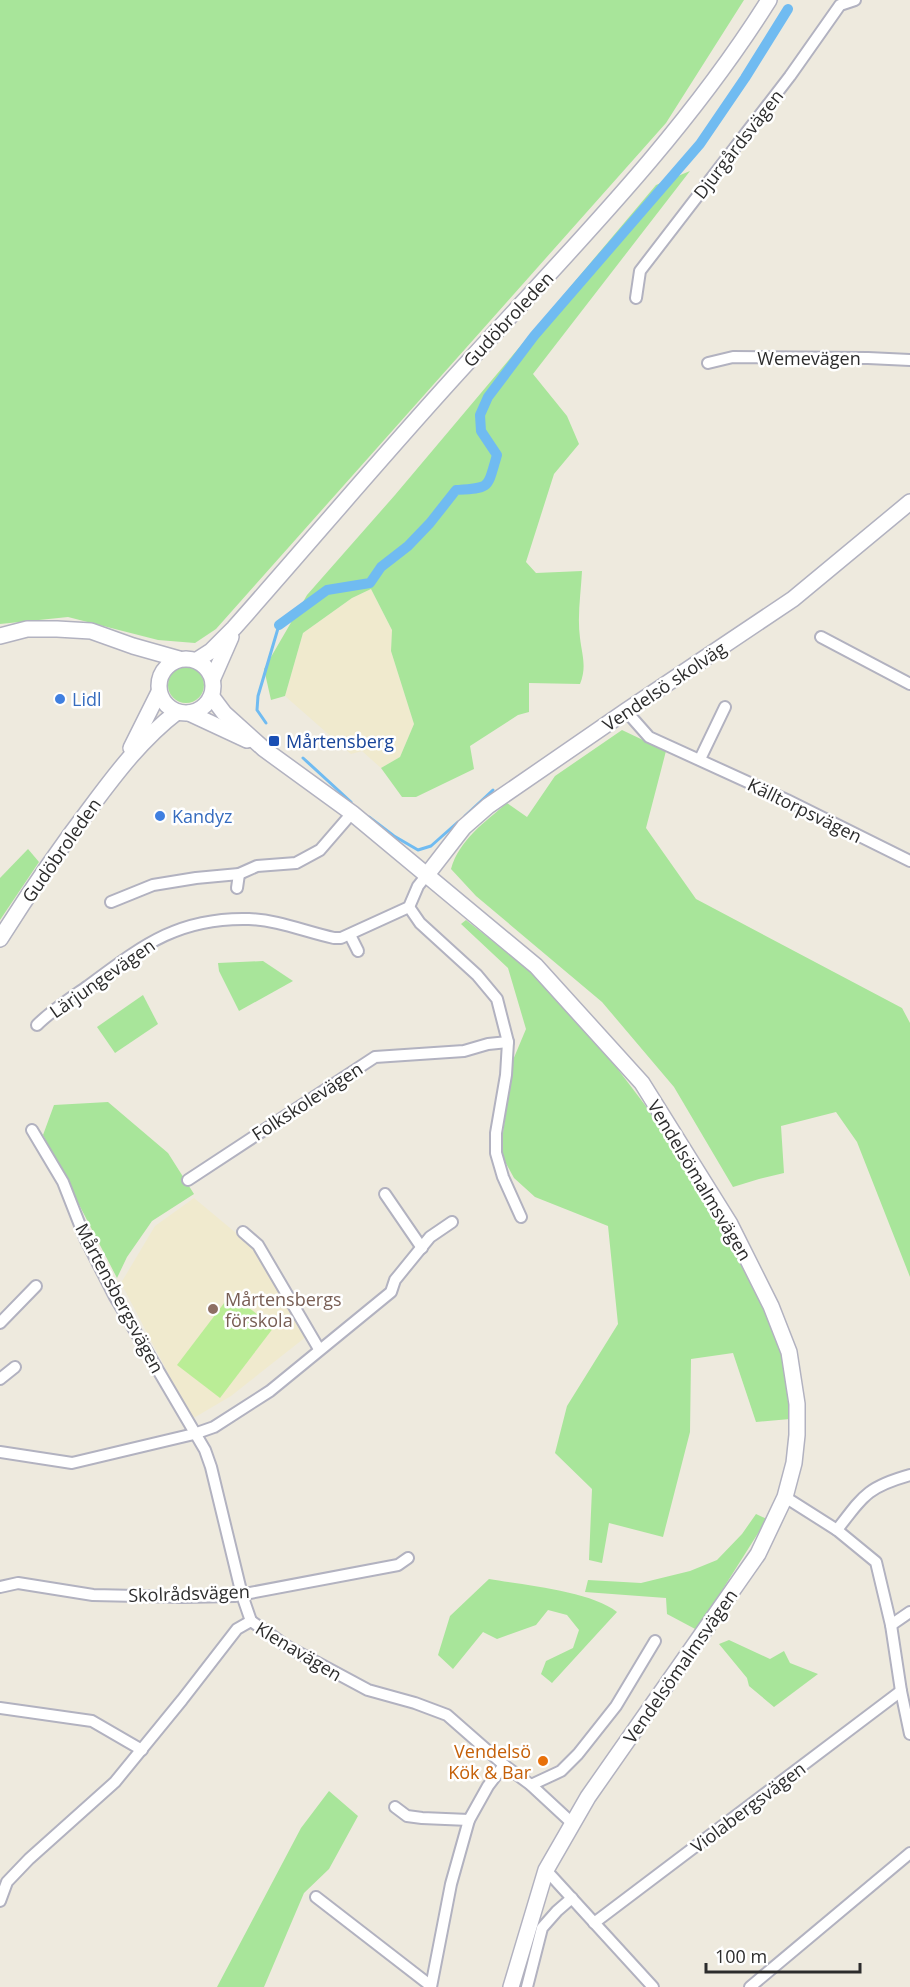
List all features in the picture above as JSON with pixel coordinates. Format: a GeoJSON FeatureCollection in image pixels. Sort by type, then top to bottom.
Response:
{"type":"FeatureCollection","features":[{"type":"Feature","properties":{"kind":"street","name":"Gudöbroleden"},"geometry":{"type":"LineString","coordinates":[[197,660],[211,651],[234,628],[459,371],[636,179],[723,70],[769,0]]}},
{"type":"Feature","properties":{"kind":"street","name":"Djurgårdsvägen"},"geometry":{"type":"LineString","coordinates":[[636,298],[640,271],[790,76],[840,5],[855,0]]}},
{"type":"Feature","properties":{"kind":"street","name":"Wemevägen"},"geometry":{"type":"LineString","coordinates":[[708,363],[733,357],[910,360]]}},
{"type":"Feature","properties":{"kind":"street","name":"Vendelsö skolväg"},"geometry":{"type":"LineString","coordinates":[[426,876],[464,827],[488,806],[793,599],[910,502]]}},
{"type":"Feature","properties":{"kind":"street"},"geometry":{"type":"LineString","coordinates":[[0,636],[27,629],[57,628],[92,631],[179,659],[197,660],[204,664],[213,678],[212,697],[200,710],[183,713],[168,707],[150,664],[133,646]]}},
{"type":"Feature","properties":{"kind":"street","name":"Gudöbroleden"},"geometry":{"type":"LineString","coordinates":[[213,678],[234,628]]}},
{"type":"Feature","properties":{"kind":"street"},"geometry":{"type":"LineString","coordinates":[[821,637],[910,684]]}},
{"type":"Feature","properties":{"kind":"street"},"geometry":{"type":"LineString","coordinates":[[159,685],[171,663],[179,659]]}},
{"type":"Feature","properties":{"kind":"street","name":"Gudöbroleden"},"geometry":{"type":"LineString","coordinates":[[124,763],[159,685]]}},
{"type":"Feature","properties":{"kind":"street","name":"Vendelsömalmsvägen"},"geometry":{"type":"LineString","coordinates":[[212,697],[224,712],[264,749],[352,813],[536,966],[642,1083],[730,1224],[771,1306],[789,1352],[797,1404],[797,1435],[794,1463],[785,1497],[758,1554],[572,1823],[546,1870],[511,1987]]}},
{"type":"Feature","properties":{"kind":"street"},"geometry":{"type":"LineString","coordinates":[[700,759],[725,707]]}},
{"type":"Feature","properties":{"kind":"street","name":"Källtorpsvägen"},"geometry":{"type":"LineString","coordinates":[[626,711],[650,737],[910,861]]}},
{"type":"Feature","properties":{"kind":"street","name":"Gudöbroleden"},"geometry":{"type":"LineString","coordinates":[[0,939],[62,846],[124,763],[158,727],[183,713]]}},
{"type":"Feature","properties":{"kind":"street","name":"Vendelsömalmsvägen"},"geometry":{"type":"LineString","coordinates":[[183,713],[215,724],[264,749]]}},
{"type":"Feature","properties":{"kind":"street"},"geometry":{"type":"LineString","coordinates":[[111,902],[153,885],[239,874],[257,866],[296,863],[320,850],[352,813]]}},
{"type":"Feature","properties":{"kind":"street"},"geometry":{"type":"LineString","coordinates":[[237,888],[239,874]]}},
{"type":"Feature","properties":{"kind":"street"},"geometry":{"type":"LineString","coordinates":[[426,876],[418,886],[409,907],[420,923],[477,975],[497,999],[508,1042],[506,1076],[496,1133],[496,1153],[503,1177],[520,1217]]}},
{"type":"Feature","properties":{"kind":"street","name":"Lärjungevägen"},"geometry":{"type":"LineString","coordinates":[[37,1025],[130,954],[157,938],[199,923],[251,919],[273,922],[334,938],[350,935],[409,907]]}},
{"type":"Feature","properties":{"kind":"street"},"geometry":{"type":"LineString","coordinates":[[350,935],[358,951]]}},
{"type":"Feature","properties":{"kind":"street","name":"Folkskolevägen"},"geometry":{"type":"LineString","coordinates":[[188,1180],[375,1057],[464,1051],[488,1044],[508,1042]]}},
{"type":"Feature","properties":{"kind":"street","name":"Mårtensbergsvägen"},"geometry":{"type":"LineString","coordinates":[[32,1130],[63,1182],[85,1238],[115,1297],[205,1450],[242,1595],[251,1621]]}},
{"type":"Feature","properties":{"kind":"street"},"geometry":{"type":"LineString","coordinates":[[385,1194],[422,1248]]}},
{"type":"Feature","properties":{"kind":"street"},"geometry":{"type":"LineString","coordinates":[[0,1452],[72,1463],[194,1434],[214,1427],[270,1391],[391,1292],[395,1280],[430,1237],[452,1222]]}},
{"type":"Feature","properties":{"kind":"street"},"geometry":{"type":"LineString","coordinates":[[243,1232],[258,1245],[319,1349]]}},
{"type":"Feature","properties":{"kind":"street"},"geometry":{"type":"LineString","coordinates":[[0,1323],[36,1286]]}},
{"type":"Feature","properties":{"kind":"street"},"geometry":{"type":"LineString","coordinates":[[0,1379],[15,1367]]}},
{"type":"Feature","properties":{"kind":"street"},"geometry":{"type":"LineString","coordinates":[[837,1530],[864,1495],[879,1485],[910,1475]]}},
{"type":"Feature","properties":{"kind":"street"},"geometry":{"type":"LineString","coordinates":[[785,1497],[837,1530],[876,1562],[891,1625],[910,1734]]}},
{"type":"Feature","properties":{"kind":"street","name":"Skolrådsvägen"},"geometry":{"type":"LineString","coordinates":[[1,1584],[18,1583],[93,1595],[183,1598],[242,1595],[398,1565],[408,1558]]}},
{"type":"Feature","properties":{"kind":"street"},"geometry":{"type":"LineString","coordinates":[[891,1625],[910,1611]]}},
{"type":"Feature","properties":{"kind":"street","name":"Klenavägen"},"geometry":{"type":"LineString","coordinates":[[0,1901],[3,1881],[115,1782],[237,1629],[251,1621],[288,1647],[368,1690],[415,1703],[447,1716],[531,1785],[572,1823]]}},
{"type":"Feature","properties":{"kind":"street"},"geometry":{"type":"LineString","coordinates":[[531,1785],[561,1771],[578,1754],[616,1706],[655,1641]]}},
{"type":"Feature","properties":{"kind":"street","name":"Violabergsvägen"},"geometry":{"type":"LineString","coordinates":[[594,1923],[901,1691]]}},
{"type":"Feature","properties":{"kind":"street"},"geometry":{"type":"LineString","coordinates":[[0,1708],[92,1721],[142,1750]]}},
{"type":"Feature","properties":{"kind":"street"},"geometry":{"type":"LineString","coordinates":[[315,1897],[431,1987],[451,1884],[469,1820],[488,1786],[504,1765]]}},
{"type":"Feature","properties":{"kind":"street"},"geometry":{"type":"LineString","coordinates":[[394,1807],[407,1816],[469,1820]]}},
{"type":"Feature","properties":{"kind":"street"},"geometry":{"type":"LineString","coordinates":[[750,1987],[910,1853]]}},
{"type":"Feature","properties":{"kind":"street"},"geometry":{"type":"LineString","coordinates":[[546,1870],[653,1987]]}},
{"type":"Feature","properties":{"kind":"street"},"geometry":{"type":"LineString","coordinates":[[527,1987],[542,1928],[572,1898]]}},
{"type":"Feature","properties":{"kind":"shaded area"},"geometry":{"type":"Polygon","coordinates":[[[371,589],[392,630],[391,651],[414,724],[400,757],[381,768],[362,751],[351,754],[285,696],[303,633],[352,598],[371,589]]]}},
{"type":"Feature","properties":{"kind":"shaded area","name":"Mårtensbergs förskola"},"geometry":{"type":"Polygon","coordinates":[[[194,1198],[254,1248],[307,1336],[231,1396],[192,1419],[121,1283],[155,1226],[194,1198]]]}},
{"type":"Feature","properties":{"kind":"green space"},"geometry":{"type":"Polygon","coordinates":[[[0,0],[744,0],[666,123],[216,629],[195,643],[158,640],[68,617],[0,624],[0,0]]]}},
{"type":"Feature","properties":{"kind":"green space"},"geometry":{"type":"Polygon","coordinates":[[[690,171],[533,374],[567,416],[579,444],[554,474],[526,562],[536,573],[582,571],[579,621],[584,666],[580,684],[529,683],[529,712],[518,715],[470,746],[474,769],[416,797],[402,797],[381,768],[400,757],[414,724],[391,651],[392,630],[371,589],[352,598],[303,633],[285,696],[271,700],[264,669],[307,595],[395,495],[656,185],[690,171]]]}},
{"type":"Feature","properties":{"kind":"green space"},"geometry":{"type":"Polygon","coordinates":[[[186,667],[199,672],[204,685],[199,698],[186,703],[173,698],[168,685],[173,672],[186,667]]]}},
{"type":"Feature","properties":{"kind":"green space"},"geometry":{"type":"Polygon","coordinates":[[[622,730],[666,751],[646,828],[696,899],[902,1008],[910,1023],[910,1277],[857,1142],[836,1112],[781,1126],[784,1173],[733,1187],[674,1087],[602,1002],[476,896],[451,869],[466,840],[507,803],[527,817],[555,776],[622,730]]]}},
{"type":"Feature","properties":{"kind":"green space"},"geometry":{"type":"Polygon","coordinates":[[[28,849],[39,862],[0,920],[0,878],[28,849]]]}},
{"type":"Feature","properties":{"kind":"green space"},"geometry":{"type":"Polygon","coordinates":[[[466,920],[528,969],[585,1026],[645,1105],[716,1215],[764,1310],[783,1358],[790,1419],[756,1422],[733,1353],[691,1359],[690,1432],[663,1537],[609,1523],[602,1563],[589,1560],[592,1489],[555,1453],[567,1406],[618,1324],[608,1226],[535,1197],[514,1178],[502,1156],[513,1060],[526,1029],[508,968],[461,924],[466,920]]]}},
{"type":"Feature","properties":{"kind":"green space"},"geometry":{"type":"Polygon","coordinates":[[[263,961],[293,981],[239,1011],[219,971],[218,963],[263,961]]]}},
{"type":"Feature","properties":{"kind":"green space"},"geometry":{"type":"Polygon","coordinates":[[[143,995],[158,1024],[115,1053],[97,1027],[143,995]]]}},
{"type":"Feature","properties":{"kind":"green space"},"geometry":{"type":"Polygon","coordinates":[[[108,1102],[168,1153],[194,1194],[152,1221],[127,1257],[117,1278],[43,1135],[54,1105],[108,1102]]]}},
{"type":"Feature","properties":{"kind":"green space"},"geometry":{"type":"Polygon","coordinates":[[[231,1294],[274,1327],[220,1398],[177,1365],[231,1294]]]}},
{"type":"Feature","properties":{"kind":"green space"},"geometry":{"type":"Polygon","coordinates":[[[756,1514],[767,1519],[697,1630],[667,1614],[666,1598],[585,1592],[588,1580],[641,1583],[690,1571],[717,1560],[742,1534],[756,1514]]]}},
{"type":"Feature","properties":{"kind":"green space"},"geometry":{"type":"Polygon","coordinates":[[[489,1579],[574,1594],[591,1599],[617,1612],[552,1683],[541,1674],[546,1661],[573,1648],[579,1630],[567,1615],[548,1610],[536,1625],[497,1639],[483,1632],[453,1669],[438,1655],[450,1616],[489,1579]]]}},
{"type":"Feature","properties":{"kind":"green space"},"geometry":{"type":"Polygon","coordinates":[[[729,1640],[770,1659],[784,1651],[790,1663],[818,1674],[774,1707],[749,1686],[747,1678],[719,1644],[729,1640]]]}},
{"type":"Feature","properties":{"kind":"green space"},"geometry":{"type":"Polygon","coordinates":[[[329,1791],[358,1816],[329,1869],[304,1893],[264,1987],[217,1987],[301,1828],[329,1791]]]}},
{"type":"Feature","properties":{"kind":"waterway"},"geometry":{"type":"LineString","coordinates":[[279,625],[327,590],[370,583],[381,567],[408,546],[430,523],[456,490],[486,485],[497,455],[481,431],[480,415],[488,397],[534,336],[700,144],[788,9]]}},
{"type":"Feature","properties":{"kind":"waterway"},"geometry":{"type":"LineString","coordinates":[[266,723],[257,710],[258,696],[279,625]]}},
{"type":"Feature","properties":{"kind":"waterway"},"geometry":{"type":"LineString","coordinates":[[303,758],[351,802]]}},
{"type":"Feature","properties":{"kind":"waterway"},"geometry":{"type":"LineString","coordinates":[[465,816],[493,790]]}},
{"type":"Feature","properties":{"kind":"waterway"},"geometry":{"type":"LineString","coordinates":[[369,817],[418,850],[431,846],[458,822]]}},
{"type":"Feature","properties":{"kind":"place","name":"Lidl"},"geometry":{"type":"Point","coordinates":[60,699]}},
{"type":"Feature","properties":{"kind":"place","name":"Mårtensberg"},"geometry":{"type":"Point","coordinates":[274,741]}},
{"type":"Feature","properties":{"kind":"place","name":"Kandyz"},"geometry":{"type":"Point","coordinates":[160,816]}},
{"type":"Feature","properties":{"kind":"place","name":"Mårtensbergs förskola"},"geometry":{"type":"Point","coordinates":[213,1309]}},
{"type":"Feature","properties":{"kind":"place","name":"Vendelsö Kök & Bar"},"geometry":{"type":"Point","coordinates":[543,1761]}}]}
